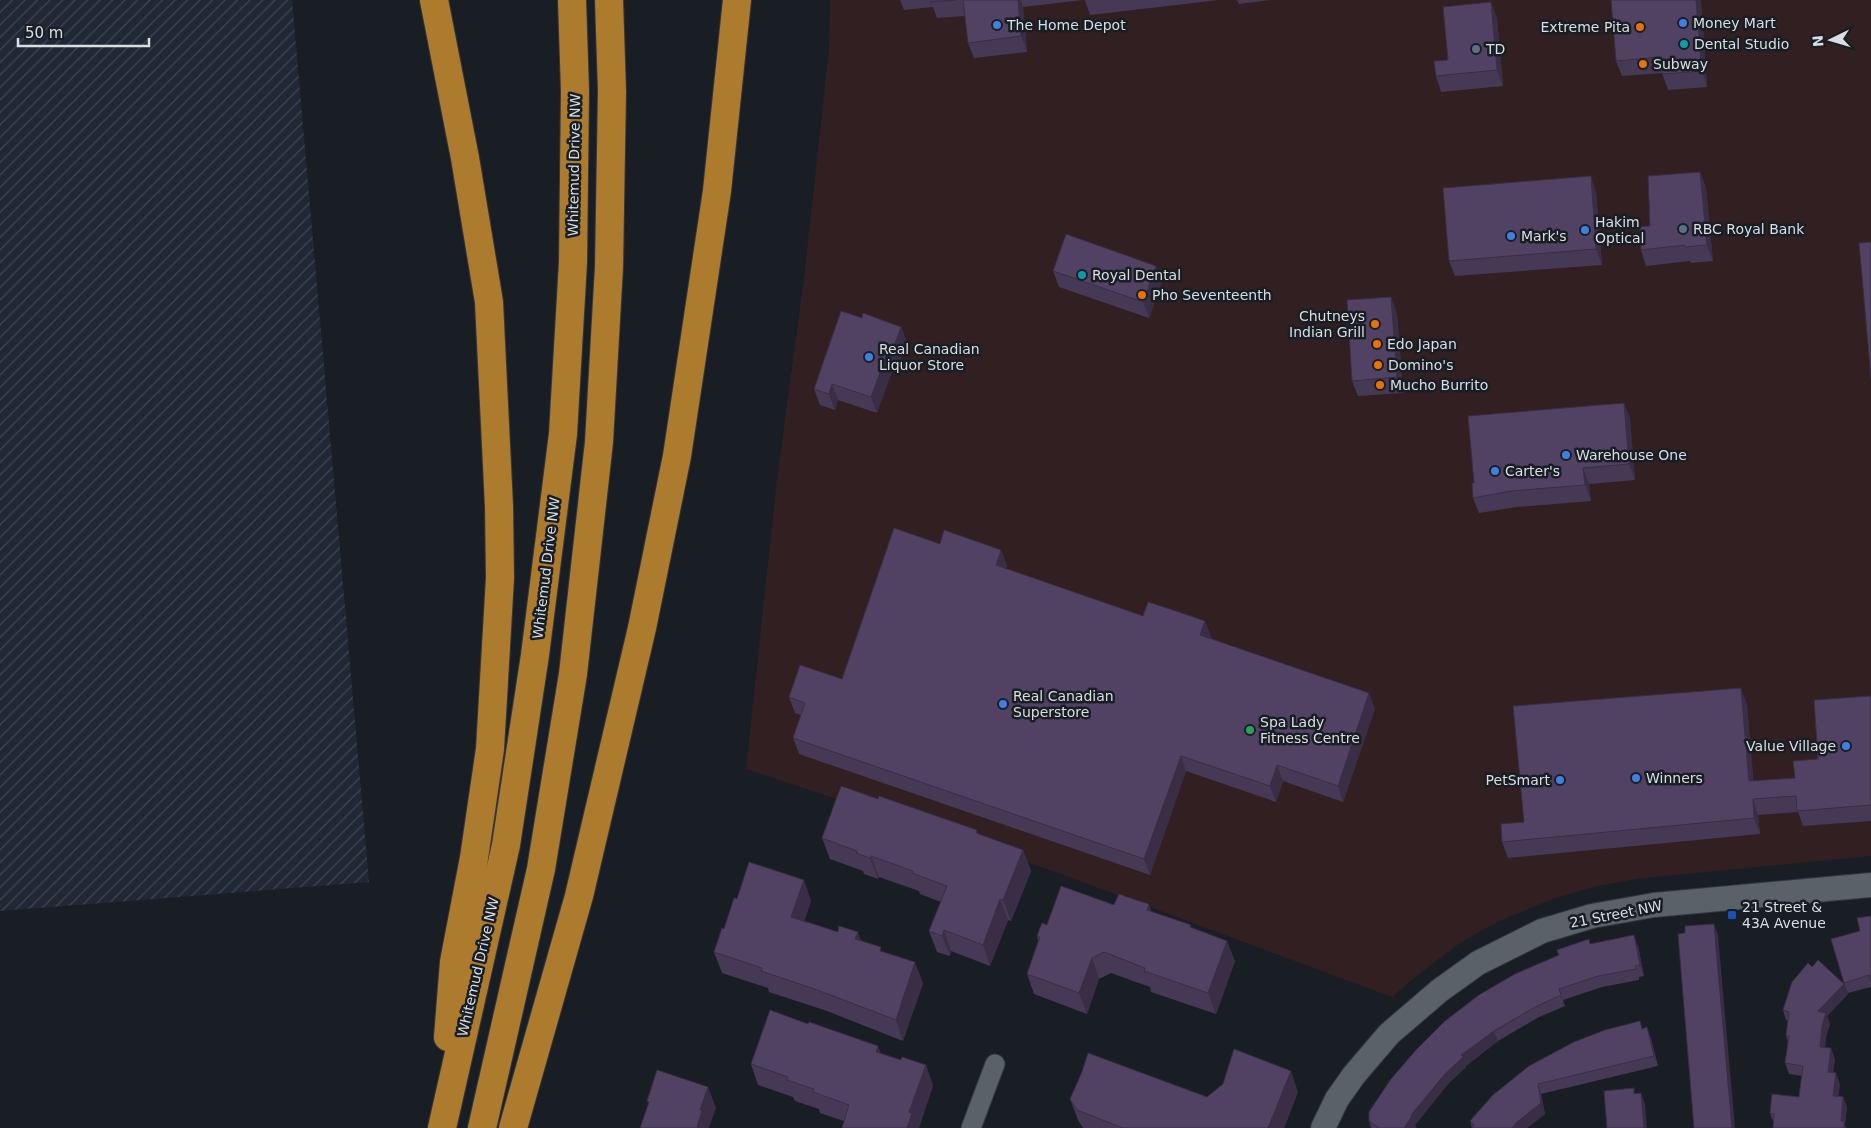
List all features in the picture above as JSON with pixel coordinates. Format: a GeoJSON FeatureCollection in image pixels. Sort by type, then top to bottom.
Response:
{"type":"FeatureCollection","features":[{"type":"Feature","properties":{"kind":"highway"},"geometry":{"type":"LineString","coordinates":[[434,0],[465,158],[489,302],[499,506],[500,578],[490,748],[474,858],[454,962],[442,1128]]}},
{"type":"Feature","properties":{"kind":"highway"},"geometry":{"type":"LineString","coordinates":[[444,0],[465,158]]}},
{"type":"Feature","properties":{"kind":"highway","name":"Whitemud Drive NW"},"geometry":{"type":"LineString","coordinates":[[442,1128],[506,846],[535,655],[563,434],[573,252],[576,91],[572,0]]}},
{"type":"Feature","properties":{"kind":"highway"},"geometry":{"type":"LineString","coordinates":[[482,1128],[541,870],[576,655],[599,442],[609,267],[612,91],[610,0]]}},
{"type":"Feature","properties":{"kind":"highway"},"geometry":{"type":"LineString","coordinates":[[513,1128],[579,896],[642,628],[677,456],[715,201],[737,0]]}},
{"type":"Feature","properties":{"kind":"street","name":"21 Street NW"},"geometry":{"type":"LineString","coordinates":[[1323,1128],[1342,1091],[1389,1034],[1439,991],[1478,963],[1542,932],[1592,916],[1654,905],[1871,886]]}},
{"type":"Feature","properties":{"kind":"street"},"geometry":{"type":"LineString","coordinates":[[971,1128],[995,1064]]}},
{"type":"Feature","properties":{"kind":"shaded area"},"geometry":{"type":"Polygon","coordinates":[[[0,0],[292,0],[369,882],[0,911],[0,0]]]}},
{"type":"Feature","properties":{"kind":"shaded area"},"geometry":{"type":"Polygon","coordinates":[[[830,0],[1871,0],[1871,856],[1635,879],[1594,887],[1555,898],[1499,921],[1460,943],[1392,997],[1053,871],[746,769],[777,479],[804,278],[829,49],[830,0]]]}},
{"type":"Feature","properties":{"kind":"building"},"geometry":{"type":"Polygon","coordinates":[[[931,0],[956,0],[931,2],[931,0]]]}},
{"type":"Feature","properties":{"kind":"building"},"geometry":{"type":"Polygon","coordinates":[[[963,0],[1018,0],[1021,36],[968,43],[963,0]]]}},
{"type":"Feature","properties":{"kind":"building"},"geometry":{"type":"Polygon","coordinates":[[[1611,0],[1696,0],[1702,71],[1663,74],[1661,57],[1616,61],[1611,0]]]}},
{"type":"Feature","properties":{"kind":"building","name":"TD"},"geometry":{"type":"Polygon","coordinates":[[[1491,2],[1497,70],[1436,76],[1434,61],[1448,60],[1443,7],[1491,2]]]}},
{"type":"Feature","properties":{"kind":"building","name":"RBC Royal Bank"},"geometry":{"type":"Polygon","coordinates":[[[1700,172],[1707,245],[1685,247],[1685,245],[1641,250],[1639,227],[1650,226],[1648,176],[1700,172]]]}},
{"type":"Feature","properties":{"kind":"building","name":"Mark's"},"geometry":{"type":"Polygon","coordinates":[[[1591,176],[1596,249],[1449,261],[1443,188],[1591,176]]]}},
{"type":"Feature","properties":{"kind":"building"},"geometry":{"type":"Polygon","coordinates":[[[1066,234],[1156,266],[1143,302],[1053,271],[1066,234]]]}},
{"type":"Feature","properties":{"kind":"building"},"geometry":{"type":"Polygon","coordinates":[[[1871,242],[1871,378],[1859,243],[1871,242]]]}},
{"type":"Feature","properties":{"kind":"building"},"geometry":{"type":"Polygon","coordinates":[[[1391,297],[1397,377],[1352,381],[1347,300],[1391,297]]]}},
{"type":"Feature","properties":{"kind":"building","name":"Real Canadian Liquor Store"},"geometry":{"type":"Polygon","coordinates":[[[841,311],[862,318],[863,313],[901,327],[890,357],[886,356],[871,397],[832,384],[829,394],[814,389],[841,311]]]}},
{"type":"Feature","properties":{"kind":"building"},"geometry":{"type":"Polygon","coordinates":[[[1624,403],[1629,464],[1583,468],[1585,485],[1511,491],[1473,498],[1472,483],[1474,483],[1468,416],[1624,403]]]}},
{"type":"Feature","properties":{"kind":"building","name":"Real Canadian Superstore"},"geometry":{"type":"Polygon","coordinates":[[[894,528],[940,544],[944,530],[1001,550],[996,565],[1143,616],[1148,602],[1176,611],[1205,621],[1200,635],[1369,693],[1338,786],[1277,765],[1270,786],[1181,756],[1144,859],[793,738],[805,703],[789,697],[800,665],[842,679],[894,528]]]}},
{"type":"Feature","properties":{"kind":"building"},"geometry":{"type":"Polygon","coordinates":[[[1741,688],[1749,781],[1795,778],[1793,761],[1818,759],[1814,700],[1871,696],[1871,805],[1797,811],[1796,796],[1753,799],[1754,818],[1502,842],[1501,824],[1524,822],[1513,706],[1741,688]]]}},
{"type":"Feature","properties":{"kind":"building"},"geometry":{"type":"Polygon","coordinates":[[[841,786],[878,799],[879,796],[977,830],[976,833],[1023,850],[1003,900],[1000,899],[983,945],[944,930],[942,936],[929,931],[947,886],[912,873],[913,871],[871,856],[870,858],[856,853],[857,851],[822,838],[841,786]]]}},
{"type":"Feature","properties":{"kind":"building"},"geometry":{"type":"Polygon","coordinates":[[[749,862],[804,880],[791,917],[838,932],[839,926],[858,932],[855,939],[881,947],[880,951],[915,962],[896,1020],[761,971],[762,968],[714,952],[734,898],[737,899],[749,862]]]}},
{"type":"Feature","properties":{"kind":"building"},"geometry":{"type":"Polygon","coordinates":[[[1061,886],[1114,905],[1119,894],[1149,904],[1147,910],[1191,925],[1190,927],[1227,941],[1208,993],[1144,971],[1145,968],[1104,952],[1092,958],[1079,993],[1027,974],[1040,937],[1037,936],[1042,923],[1047,925],[1061,886]]]}},
{"type":"Feature","properties":{"kind":"building"},"geometry":{"type":"Polygon","coordinates":[[[1871,916],[1871,982],[1869,975],[1844,983],[1831,939],[1860,931],[1857,918],[1871,916]]]}},
{"type":"Feature","properties":{"kind":"building"},"geometry":{"type":"Polygon","coordinates":[[[1714,924],[1732,1128],[1694,1128],[1678,934],[1685,933],[1685,926],[1714,924]]]}},
{"type":"Feature","properties":{"kind":"building"},"geometry":{"type":"Polygon","coordinates":[[[1634,935],[1640,965],[1635,966],[1636,969],[1598,976],[1559,989],[1561,995],[1535,1007],[1494,1031],[1461,1055],[1463,1057],[1445,1074],[1411,1115],[1404,1128],[1379,1128],[1369,1121],[1369,1112],[1391,1079],[1416,1050],[1445,1021],[1479,995],[1515,974],[1559,955],[1557,950],[1589,939],[1590,944],[1634,935]]]}},
{"type":"Feature","properties":{"kind":"building"},"geometry":{"type":"Polygon","coordinates":[[[1818,960],[1844,984],[1818,1011],[1826,1013],[1822,1026],[1820,1047],[1831,1048],[1828,1072],[1836,1073],[1833,1096],[1843,1097],[1841,1121],[1844,1121],[1844,1128],[1773,1128],[1774,1114],[1770,1113],[1772,1094],[1799,1097],[1803,1066],[1785,1063],[1789,1036],[1786,1036],[1789,1012],[1783,1010],[1792,982],[1808,963],[1812,967],[1818,960]]]}},
{"type":"Feature","properties":{"kind":"building"},"geometry":{"type":"Polygon","coordinates":[[[770,1010],[878,1046],[876,1052],[901,1060],[902,1057],[926,1065],[909,1112],[912,1113],[907,1128],[842,1128],[849,1105],[813,1092],[814,1089],[787,1080],[788,1077],[751,1064],[770,1010]]]}},
{"type":"Feature","properties":{"kind":"building"},"geometry":{"type":"Polygon","coordinates":[[[1640,1021],[1642,1029],[1647,1027],[1654,1056],[1538,1084],[1541,1103],[1512,1128],[1472,1128],[1474,1125],[1470,1121],[1493,1095],[1529,1066],[1574,1042],[1605,1030],[1640,1021]]]}},
{"type":"Feature","properties":{"kind":"building"},"geometry":{"type":"Polygon","coordinates":[[[1234,1049],[1291,1071],[1268,1128],[1123,1128],[1077,1110],[1070,1099],[1088,1053],[1207,1097],[1223,1084],[1234,1049]]]}},
{"type":"Feature","properties":{"kind":"building"},"geometry":{"type":"Polygon","coordinates":[[[657,1070],[708,1087],[700,1110],[702,1111],[697,1127],[700,1128],[640,1128],[657,1070]]]}},
{"type":"Feature","properties":{"kind":"building"},"geometry":{"type":"Polygon","coordinates":[[[1634,1088],[1634,1094],[1641,1093],[1644,1128],[1607,1128],[1604,1091],[1634,1088]]]}},
{"type":"Feature","properties":{"kind":"place","name":"Money Mart"},"geometry":{"type":"Point","coordinates":[1683,23]}},
{"type":"Feature","properties":{"kind":"place","name":"The Home Depot"},"geometry":{"type":"Point","coordinates":[997,25]}},
{"type":"Feature","properties":{"kind":"place","name":"Extreme Pita"},"geometry":{"type":"Point","coordinates":[1640,27]}},
{"type":"Feature","properties":{"kind":"place","name":"Dental Studio"},"geometry":{"type":"Point","coordinates":[1684,44]}},
{"type":"Feature","properties":{"kind":"place","name":"TD"},"geometry":{"type":"Point","coordinates":[1476,49]}},
{"type":"Feature","properties":{"kind":"place","name":"Subway"},"geometry":{"type":"Point","coordinates":[1643,64]}},
{"type":"Feature","properties":{"kind":"place","name":"RBC Royal Bank"},"geometry":{"type":"Point","coordinates":[1683,229]}},
{"type":"Feature","properties":{"kind":"place","name":"Hakim Optical"},"geometry":{"type":"Point","coordinates":[1585,230]}},
{"type":"Feature","properties":{"kind":"place","name":"Mark's"},"geometry":{"type":"Point","coordinates":[1511,236]}},
{"type":"Feature","properties":{"kind":"place","name":"Royal Dental"},"geometry":{"type":"Point","coordinates":[1082,275]}},
{"type":"Feature","properties":{"kind":"place","name":"Pho Seventeenth"},"geometry":{"type":"Point","coordinates":[1142,295]}},
{"type":"Feature","properties":{"kind":"place","name":"Chutneys Indian Grill"},"geometry":{"type":"Point","coordinates":[1375,324]}},
{"type":"Feature","properties":{"kind":"place","name":"Edo Japan"},"geometry":{"type":"Point","coordinates":[1377,344]}},
{"type":"Feature","properties":{"kind":"place","name":"Real Canadian Liquor Store"},"geometry":{"type":"Point","coordinates":[869,357]}},
{"type":"Feature","properties":{"kind":"place","name":"Domino's"},"geometry":{"type":"Point","coordinates":[1378,365]}},
{"type":"Feature","properties":{"kind":"place","name":"Mucho Burrito"},"geometry":{"type":"Point","coordinates":[1380,385]}},
{"type":"Feature","properties":{"kind":"place","name":"Warehouse One"},"geometry":{"type":"Point","coordinates":[1566,455]}},
{"type":"Feature","properties":{"kind":"place","name":"Carter's"},"geometry":{"type":"Point","coordinates":[1495,471]}},
{"type":"Feature","properties":{"kind":"place","name":"Real Canadian Superstore"},"geometry":{"type":"Point","coordinates":[1003,704]}},
{"type":"Feature","properties":{"kind":"place","name":"Spa Lady Fitness Centre"},"geometry":{"type":"Point","coordinates":[1250,730]}},
{"type":"Feature","properties":{"kind":"place","name":"Value Village"},"geometry":{"type":"Point","coordinates":[1846,746]}},
{"type":"Feature","properties":{"kind":"place","name":"Winners"},"geometry":{"type":"Point","coordinates":[1636,778]}},
{"type":"Feature","properties":{"kind":"place","name":"PetSmart"},"geometry":{"type":"Point","coordinates":[1560,780]}},
{"type":"Feature","properties":{"kind":"place","name":"21 Street & 43A Avenue"},"geometry":{"type":"Point","coordinates":[1732,915]}}]}
